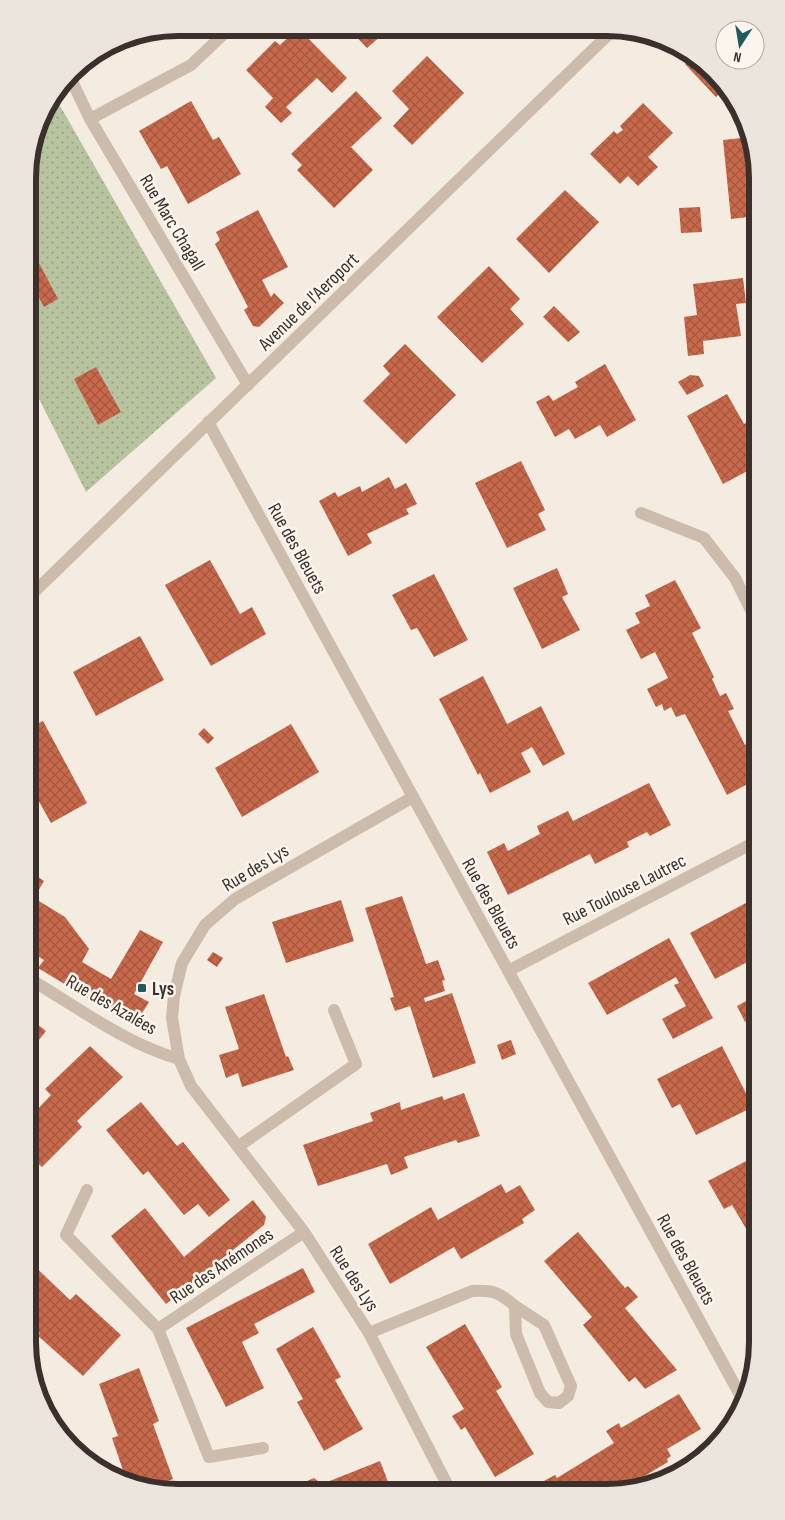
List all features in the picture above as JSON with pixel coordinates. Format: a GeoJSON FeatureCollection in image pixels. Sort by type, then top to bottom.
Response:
{"type":"FeatureCollection","features":[{"type":"Feature","properties":{"kind":"street"},"geometry":{"type":"LineString","coordinates":[[90,119],[191,65],[222,36]]}},
{"type":"Feature","properties":{"kind":"street","name":"Avenue de l'Aeroport"},"geometry":{"type":"LineString","coordinates":[[36,590],[607,36]]}},
{"type":"Feature","properties":{"kind":"street","name":"Rue Marc Chagall"},"geometry":{"type":"LineString","coordinates":[[73,84],[90,119],[248,385]]}},
{"type":"Feature","properties":{"kind":"street","name":"Rue des Bleuets"},"geometry":{"type":"LineString","coordinates":[[208,422],[739,1392]]}},
{"type":"Feature","properties":{"kind":"street"},"geometry":{"type":"LineString","coordinates":[[641,513],[704,538],[736,578],[749,604]]}},
{"type":"Feature","properties":{"kind":"street","name":"Rue des Lys"},"geometry":{"type":"LineString","coordinates":[[413,797],[234,899],[205,925],[182,963],[174,996],[172,1018],[179,1059],[191,1086],[304,1232],[369,1334],[447,1484]]}},
{"type":"Feature","properties":{"kind":"street","name":"Rue Toulouse Lautrec"},"geometry":{"type":"LineString","coordinates":[[508,971],[748,845]]}},
{"type":"Feature","properties":{"kind":"street","name":"Rue des Azalées"},"geometry":{"type":"LineString","coordinates":[[36,983],[129,1038],[163,1054],[179,1059]]}},
{"type":"Feature","properties":{"kind":"street"},"geometry":{"type":"LineString","coordinates":[[238,1146],[356,1064],[334,1010]]}},
{"type":"Feature","properties":{"kind":"street"},"geometry":{"type":"LineString","coordinates":[[88,1190],[66,1235],[158,1329],[209,1457],[263,1448]]}},
{"type":"Feature","properties":{"kind":"street","name":"Rue des Anémones"},"geometry":{"type":"LineString","coordinates":[[158,1329],[304,1232]]}},
{"type":"Feature","properties":{"kind":"street","name":"Rue des Lys"},"geometry":{"type":"LineString","coordinates":[[369,1334],[472,1291],[490,1290],[502,1295],[544,1325],[571,1386],[568,1396],[559,1403],[548,1402],[540,1393],[516,1334],[515,1306]]}},
{"type":"Feature","properties":{"kind":"green space"},"geometry":{"type":"Polygon","coordinates":[[[58,103],[216,378],[86,492],[36,393],[37,160],[47,124],[58,103]]]}},
{"type":"Feature","properties":{"kind":"building"},"geometry":{"type":"Polygon","coordinates":[[[290,36],[306,36],[347,78],[332,93],[317,78],[286,107],[292,113],[281,123],[265,107],[273,98],[246,70],[275,41],[280,45],[290,36]]]}},
{"type":"Feature","properties":{"kind":"building"},"geometry":{"type":"Polygon","coordinates":[[[356,36],[381,36],[367,48],[356,36]]]}},
{"type":"Feature","properties":{"kind":"building"},"geometry":{"type":"Polygon","coordinates":[[[427,56],[464,93],[412,145],[393,126],[409,109],[392,91],[427,56]]]}},
{"type":"Feature","properties":{"kind":"building"},"geometry":{"type":"Polygon","coordinates":[[[687,62],[700,72],[720,93],[716,97],[685,64],[687,62]]]}},
{"type":"Feature","properties":{"kind":"building"},"geometry":{"type":"Polygon","coordinates":[[[356,91],[382,118],[351,147],[373,170],[334,208],[297,170],[302,165],[291,154],[356,91]]]}},
{"type":"Feature","properties":{"kind":"building"},"geometry":{"type":"Polygon","coordinates":[[[191,101],[213,140],[219,137],[241,174],[188,204],[167,166],[161,169],[139,131],[191,101]]]}},
{"type":"Feature","properties":{"kind":"building"},"geometry":{"type":"Polygon","coordinates":[[[643,103],[673,133],[648,157],[658,167],[638,186],[628,176],[620,184],[590,154],[614,131],[617,134],[623,130],[620,126],[643,103]]]}},
{"type":"Feature","properties":{"kind":"building"},"geometry":{"type":"Polygon","coordinates":[[[742,138],[746,151],[749,179],[749,217],[731,219],[723,140],[742,138]]]}},
{"type":"Feature","properties":{"kind":"building"},"geometry":{"type":"Polygon","coordinates":[[[565,190],[599,222],[549,273],[516,239],[565,190]]]}},
{"type":"Feature","properties":{"kind":"building"},"geometry":{"type":"Polygon","coordinates":[[[700,207],[702,232],[681,233],[679,208],[700,207]]]}},
{"type":"Feature","properties":{"kind":"building"},"geometry":{"type":"Polygon","coordinates":[[[258,210],[288,267],[262,280],[271,297],[274,293],[284,303],[259,327],[253,326],[244,310],[248,307],[215,244],[220,240],[216,232],[258,210]]]}},
{"type":"Feature","properties":{"kind":"building"},"geometry":{"type":"Polygon","coordinates":[[[39,263],[58,299],[44,307],[36,292],[36,265],[39,263]]]}},
{"type":"Feature","properties":{"kind":"building"},"geometry":{"type":"Polygon","coordinates":[[[489,266],[520,299],[510,309],[524,324],[482,363],[437,317],[489,266]]]}},
{"type":"Feature","properties":{"kind":"building"},"geometry":{"type":"Polygon","coordinates":[[[743,278],[746,303],[736,304],[741,336],[703,341],[704,354],[688,356],[684,317],[697,315],[693,284],[743,278]]]}},
{"type":"Feature","properties":{"kind":"building"},"geometry":{"type":"Polygon","coordinates":[[[554,306],[580,332],[568,342],[543,317],[554,306]]]}},
{"type":"Feature","properties":{"kind":"building"},"geometry":{"type":"Polygon","coordinates":[[[405,344],[456,395],[406,444],[363,401],[390,374],[383,366],[405,344]]]}},
{"type":"Feature","properties":{"kind":"building"},"geometry":{"type":"Polygon","coordinates":[[[605,364],[636,420],[607,437],[600,425],[575,439],[569,429],[555,437],[536,402],[549,395],[553,401],[578,387],[575,382],[605,364]]]}},
{"type":"Feature","properties":{"kind":"building"},"geometry":{"type":"Polygon","coordinates":[[[96,367],[121,412],[98,425],[74,379],[96,367]]]}},
{"type":"Feature","properties":{"kind":"building"},"geometry":{"type":"Polygon","coordinates":[[[690,375],[699,376],[704,386],[687,395],[678,382],[690,375]]]}},
{"type":"Feature","properties":{"kind":"building"},"geometry":{"type":"Polygon","coordinates":[[[727,394],[744,424],[749,421],[749,470],[723,484],[687,416],[727,394]]]}},
{"type":"Feature","properties":{"kind":"building"},"geometry":{"type":"Polygon","coordinates":[[[521,461],[545,510],[538,514],[546,530],[507,548],[475,483],[521,461]]]}},
{"type":"Feature","properties":{"kind":"building"},"geometry":{"type":"Polygon","coordinates":[[[389,477],[395,489],[406,483],[417,504],[406,509],[409,514],[367,534],[372,543],[348,556],[319,501],[335,492],[338,497],[360,486],[362,492],[389,477]]]}},
{"type":"Feature","properties":{"kind":"building"},"geometry":{"type":"Polygon","coordinates":[[[210,560],[240,614],[252,607],[266,634],[211,666],[165,585],[210,560]]]}},
{"type":"Feature","properties":{"kind":"building"},"geometry":{"type":"Polygon","coordinates":[[[557,568],[568,594],[562,597],[580,630],[542,649],[513,588],[557,568]]]}},
{"type":"Feature","properties":{"kind":"building"},"geometry":{"type":"Polygon","coordinates":[[[434,574],[468,640],[434,657],[417,628],[411,630],[392,595],[434,574]]]}},
{"type":"Feature","properties":{"kind":"building"},"geometry":{"type":"Polygon","coordinates":[[[675,580],[701,628],[692,633],[714,677],[712,679],[720,696],[726,693],[734,709],[728,711],[745,745],[749,743],[748,784],[727,795],[685,714],[676,717],[671,707],[664,711],[662,704],[656,707],[647,689],[668,678],[655,652],[641,659],[626,630],[640,623],[635,613],[650,606],[645,595],[675,580]]]}},
{"type":"Feature","properties":{"kind":"building"},"geometry":{"type":"Polygon","coordinates":[[[140,636],[164,680],[96,716],[73,672],[140,636]]]}},
{"type":"Feature","properties":{"kind":"building"},"geometry":{"type":"Polygon","coordinates":[[[483,676],[507,724],[541,706],[565,754],[543,766],[532,747],[521,753],[531,772],[490,793],[480,773],[478,775],[439,699],[483,676]]]}},
{"type":"Feature","properties":{"kind":"building"},"geometry":{"type":"Polygon","coordinates":[[[43,721],[87,803],[51,823],[36,796],[36,724],[43,721]]]}},
{"type":"Feature","properties":{"kind":"building"},"geometry":{"type":"Polygon","coordinates":[[[291,724],[319,772],[242,817],[215,768],[291,724]]]}},
{"type":"Feature","properties":{"kind":"building"},"geometry":{"type":"Polygon","coordinates":[[[204,728],[214,738],[208,744],[198,734],[204,728]]]}},
{"type":"Feature","properties":{"kind":"building"},"geometry":{"type":"Polygon","coordinates":[[[649,783],[671,825],[650,836],[647,832],[627,842],[629,847],[595,864],[590,854],[508,895],[487,852],[504,843],[508,851],[540,834],[537,826],[568,811],[573,821],[649,783]]]}},
{"type":"Feature","properties":{"kind":"building"},"geometry":{"type":"Polygon","coordinates":[[[36,876],[44,881],[36,895],[36,876]]]}},
{"type":"Feature","properties":{"kind":"building"},"geometry":{"type":"Polygon","coordinates":[[[402,896],[426,964],[438,960],[445,980],[442,981],[445,991],[424,998],[425,1002],[452,993],[476,1063],[433,1078],[410,1006],[395,1011],[390,998],[394,997],[365,908],[402,896]]]}},
{"type":"Feature","properties":{"kind":"building"},"geometry":{"type":"Polygon","coordinates":[[[36,899],[65,917],[89,949],[82,962],[111,979],[140,930],[163,942],[134,994],[149,1002],[134,1026],[38,968],[44,960],[36,955],[36,899]]]}},
{"type":"Feature","properties":{"kind":"building"},"geometry":{"type":"Polygon","coordinates":[[[341,900],[354,941],[286,963],[272,922],[341,900]]]}},
{"type":"Feature","properties":{"kind":"building"},"geometry":{"type":"Polygon","coordinates":[[[748,902],[748,962],[715,979],[690,933],[748,902]]]}},
{"type":"Feature","properties":{"kind":"building"},"geometry":{"type":"Polygon","coordinates":[[[669,938],[713,1018],[673,1039],[662,1019],[686,1006],[674,985],[679,983],[676,977],[607,1015],[588,983],[669,938]]]}},
{"type":"Feature","properties":{"kind":"building"},"geometry":{"type":"Polygon","coordinates":[[[213,952],[223,958],[217,967],[207,960],[213,952]]]}},
{"type":"Feature","properties":{"kind":"building"},"geometry":{"type":"Polygon","coordinates":[[[264,994],[286,1057],[288,1056],[294,1070],[242,1087],[238,1073],[226,1078],[219,1055],[239,1049],[225,1007],[264,994]]]}},
{"type":"Feature","properties":{"kind":"building"},"geometry":{"type":"Polygon","coordinates":[[[748,1000],[748,1020],[745,1022],[737,1006],[748,1000]]]}},
{"type":"Feature","properties":{"kind":"building"},"geometry":{"type":"Polygon","coordinates":[[[36,1023],[46,1031],[36,1044],[36,1023]]]}},
{"type":"Feature","properties":{"kind":"building"},"geometry":{"type":"Polygon","coordinates":[[[511,1040],[516,1054],[502,1060],[497,1045],[511,1040]]]}},
{"type":"Feature","properties":{"kind":"building"},"geometry":{"type":"Polygon","coordinates":[[[90,1046],[123,1077],[77,1121],[82,1127],[42,1167],[36,1162],[36,1111],[51,1095],[45,1089],[90,1046]]]}},
{"type":"Feature","properties":{"kind":"building"},"geometry":{"type":"Polygon","coordinates":[[[722,1046],[748,1098],[748,1109],[696,1135],[680,1104],[672,1108],[657,1079],[722,1046]]]}},
{"type":"Feature","properties":{"kind":"building"},"geometry":{"type":"Polygon","coordinates":[[[464,1093],[480,1136],[458,1143],[456,1140],[404,1157],[408,1168],[391,1175],[387,1164],[318,1186],[303,1145],[373,1121],[370,1113],[400,1102],[401,1110],[442,1096],[444,1100],[464,1093]]]}},
{"type":"Feature","properties":{"kind":"building"},"geometry":{"type":"Polygon","coordinates":[[[141,1102],[177,1146],[183,1142],[230,1200],[209,1217],[198,1204],[184,1215],[148,1171],[143,1175],[106,1130],[141,1102]]]}},
{"type":"Feature","properties":{"kind":"building"},"geometry":{"type":"Polygon","coordinates":[[[748,1160],[748,1232],[732,1205],[724,1209],[708,1181],[748,1160]]]}},
{"type":"Feature","properties":{"kind":"building"},"geometry":{"type":"Polygon","coordinates":[[[501,1184],[506,1193],[520,1185],[535,1210],[522,1219],[524,1223],[461,1259],[454,1247],[390,1284],[368,1244],[431,1207],[438,1220],[501,1184]]]}},
{"type":"Feature","properties":{"kind":"building"},"geometry":{"type":"Polygon","coordinates":[[[253,1200],[266,1217],[264,1225],[166,1304],[111,1236],[145,1208],[184,1257],[253,1200]]]}},
{"type":"Feature","properties":{"kind":"building"},"geometry":{"type":"Polygon","coordinates":[[[578,1232],[625,1288],[628,1286],[638,1297],[625,1308],[677,1370],[645,1389],[635,1377],[629,1382],[583,1325],[592,1317],[544,1261],[578,1232]]]}},
{"type":"Feature","properties":{"kind":"building"},"geometry":{"type":"Polygon","coordinates":[[[36,1268],[70,1300],[76,1294],[121,1335],[83,1376],[37,1335],[40,1333],[36,1329],[36,1268]]]}},
{"type":"Feature","properties":{"kind":"building"},"geometry":{"type":"Polygon","coordinates":[[[303,1268],[315,1292],[254,1324],[259,1333],[242,1342],[264,1388],[226,1407],[186,1328],[303,1268]]]}},
{"type":"Feature","properties":{"kind":"building"},"geometry":{"type":"Polygon","coordinates":[[[465,1324],[502,1387],[496,1391],[534,1454],[495,1477],[465,1427],[461,1430],[452,1416],[464,1409],[426,1347],[465,1324]]]}},
{"type":"Feature","properties":{"kind":"building"},"geometry":{"type":"Polygon","coordinates":[[[313,1327],[341,1377],[335,1380],[363,1429],[324,1451],[297,1402],[303,1399],[276,1349],[313,1327]]]}},
{"type":"Feature","properties":{"kind":"building"},"geometry":{"type":"Polygon","coordinates":[[[139,1368],[159,1421],[153,1424],[173,1479],[160,1483],[124,1473],[112,1438],[118,1436],[99,1384],[139,1368]]]}},
{"type":"Feature","properties":{"kind":"building"},"geometry":{"type":"Polygon","coordinates":[[[679,1394],[701,1429],[667,1449],[671,1456],[667,1459],[668,1462],[638,1480],[606,1484],[543,1484],[542,1482],[555,1475],[557,1478],[614,1443],[606,1431],[619,1423],[621,1428],[679,1394]]]}},
{"type":"Feature","properties":{"kind":"building"},"geometry":{"type":"Polygon","coordinates":[[[380,1461],[389,1484],[322,1484],[380,1461]]]}},
{"type":"Feature","properties":{"kind":"building"},"geometry":{"type":"Polygon","coordinates":[[[314,1478],[322,1484],[300,1484],[314,1478]]]}},
{"type":"Feature","properties":{"kind":"place","name":"Lys"},"geometry":{"type":"Point","coordinates":[142,988]}}]}
